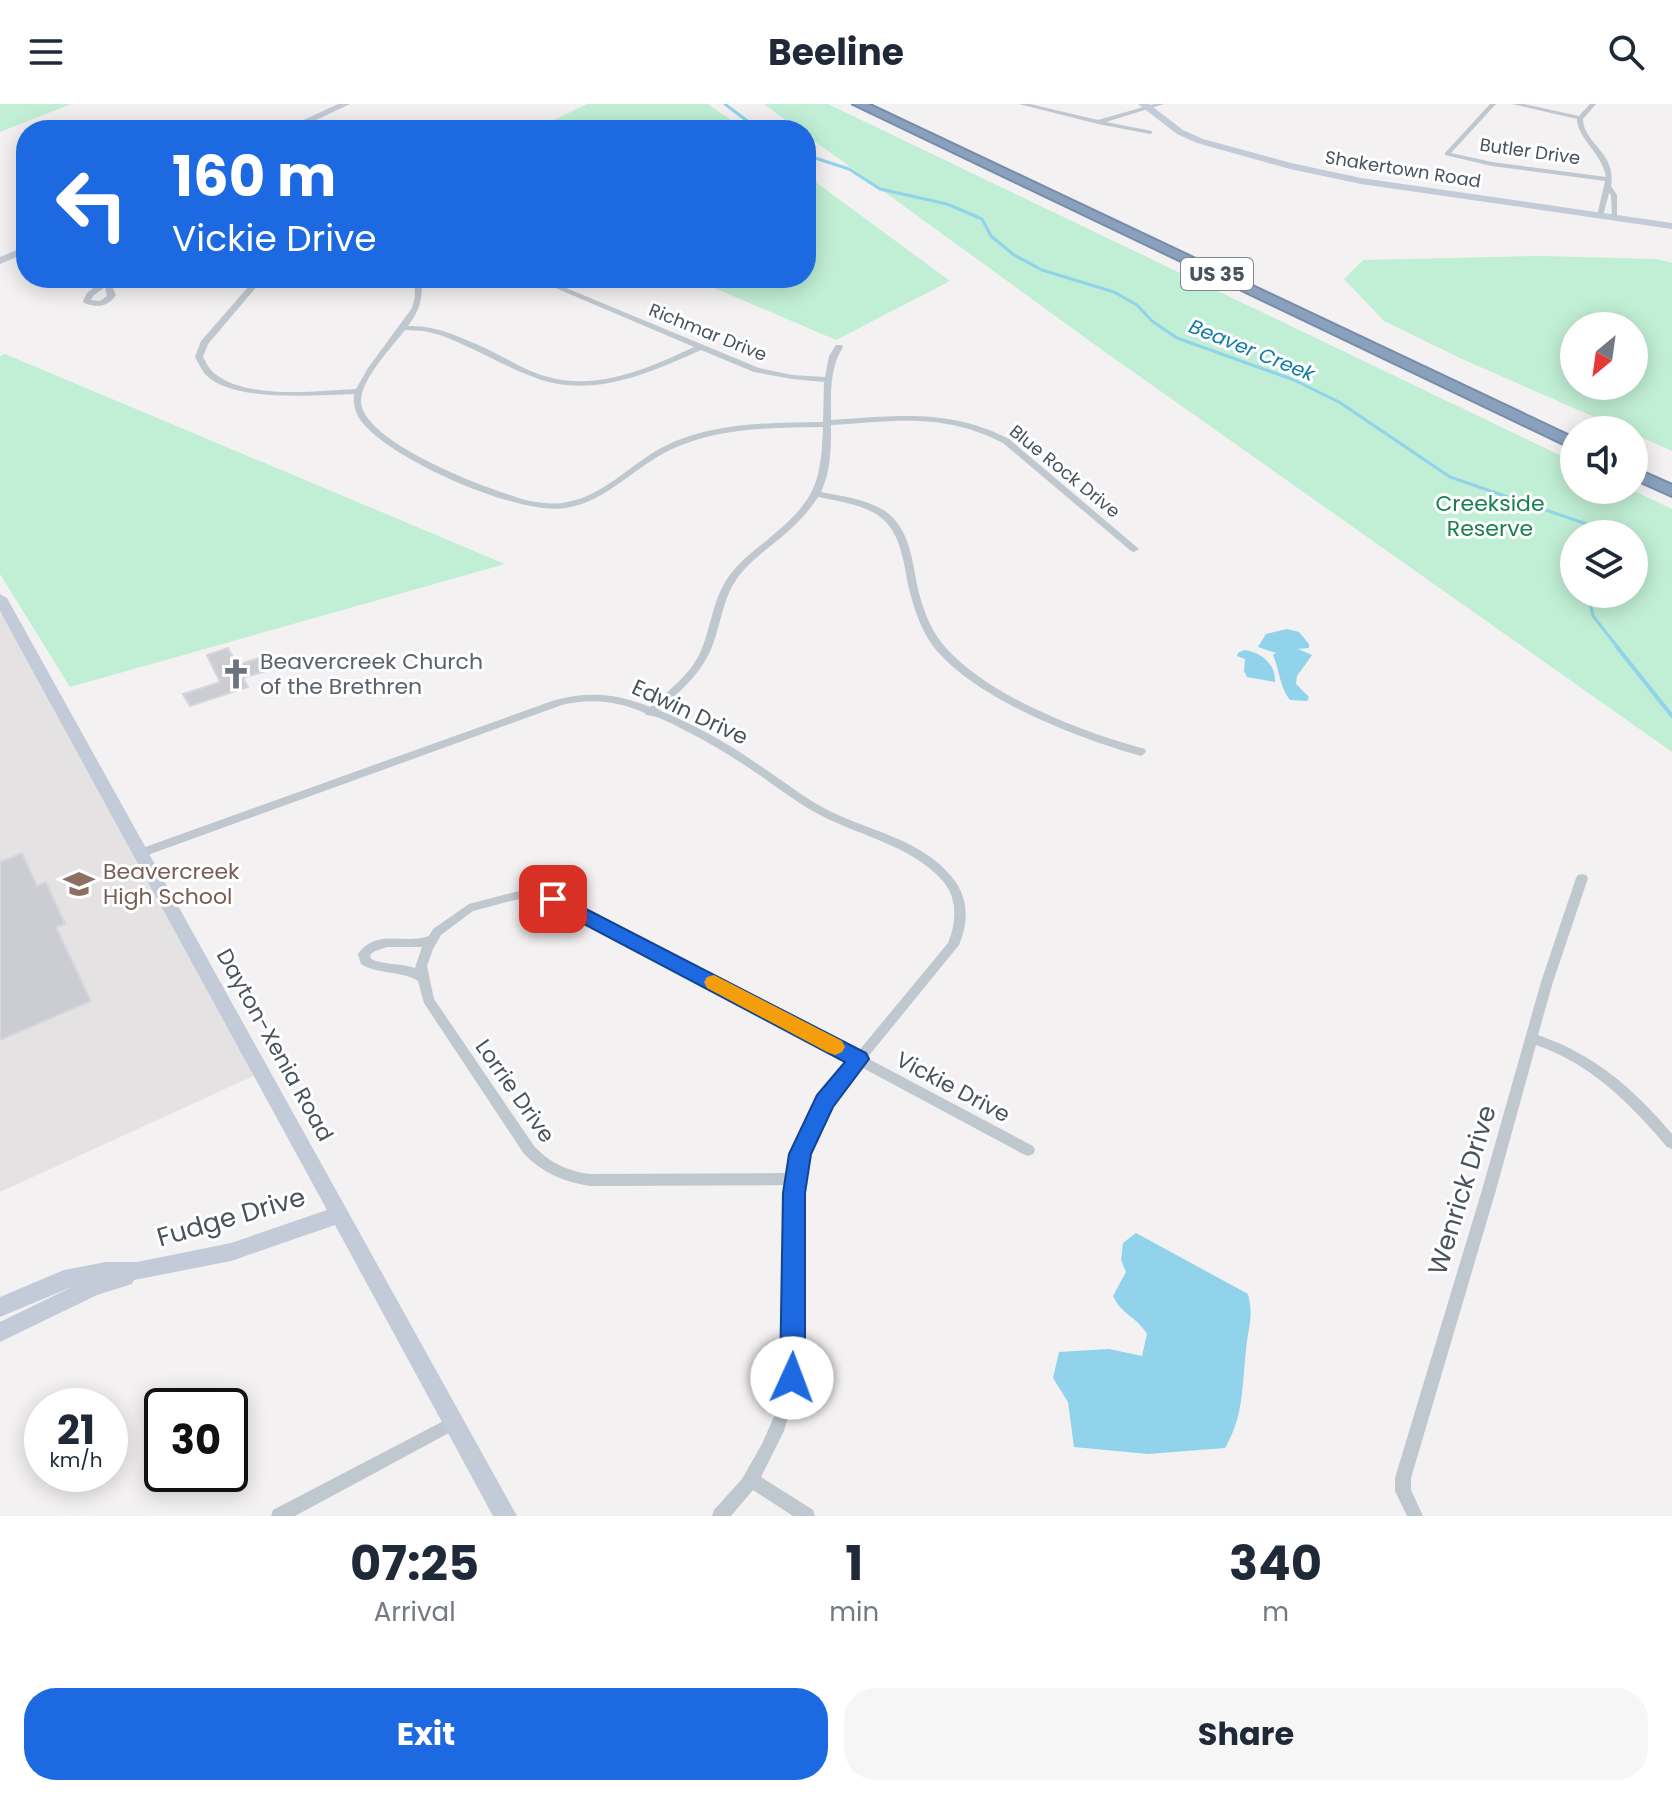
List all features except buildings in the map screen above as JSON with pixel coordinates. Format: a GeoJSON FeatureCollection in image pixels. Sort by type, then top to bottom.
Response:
{"type":"FeatureCollection","features":[{"type":"Feature","properties":{"kind":"highway","name":"US 35"},"geometry":{"type":"LineString","coordinates":[[859,104],[1560,437]]}},
{"type":"Feature","properties":{"kind":"highway","name":"US 35"},"geometry":{"type":"LineString","coordinates":[[886,104],[1560,422]]}},
{"type":"Feature","properties":{"kind":"highway"},"geometry":{"type":"LineString","coordinates":[[1648,464],[1672,475]]}},
{"type":"Feature","properties":{"kind":"highway"},"geometry":{"type":"LineString","coordinates":[[1648,480],[1672,491]]}},
{"type":"Feature","properties":{"kind":"street"},"geometry":{"type":"LineString","coordinates":[[309,120],[345,104]]}},
{"type":"Feature","properties":{"kind":"street"},"geometry":{"type":"LineString","coordinates":[[1022,104],[1150,132]]}},
{"type":"Feature","properties":{"kind":"street"},"geometry":{"type":"LineString","coordinates":[[1098,122],[1161,104]]}},
{"type":"Feature","properties":{"kind":"street","name":"Butler Drive"},"geometry":{"type":"LineString","coordinates":[[1493,104],[1447,154],[1608,183]]}},
{"type":"Feature","properties":{"kind":"street"},"geometry":{"type":"LineString","coordinates":[[1515,104],[1581,118]]}},
{"type":"Feature","properties":{"kind":"street"},"geometry":{"type":"LineString","coordinates":[[1593,104],[1581,118],[1580,127],[1605,164],[1608,183],[1614,195],[1615,218]]}},
{"type":"Feature","properties":{"kind":"street","name":"Shakertown Road"},"geometry":{"type":"LineString","coordinates":[[1146,106],[1180,132],[1200,141],[1290,166],[1361,181],[1672,226]]}},
{"type":"Feature","properties":{"kind":"street"},"geometry":{"type":"LineString","coordinates":[[1600,216],[1603,193],[1608,183]]}},
{"type":"Feature","properties":{"kind":"street"},"geometry":{"type":"LineString","coordinates":[[251,288],[204,343],[199,357],[205,369],[221,381],[253,391],[359,391],[404,328],[418,303],[418,288]]}},
{"type":"Feature","properties":{"kind":"street","name":"Richmar Drive"},"geometry":{"type":"LineString","coordinates":[[560,288],[768,373],[829,380]]}},
{"type":"Feature","properties":{"kind":"street"},"geometry":{"type":"LineString","coordinates":[[404,328],[439,331],[544,378],[578,384],[638,372],[700,347]]}},
{"type":"Feature","properties":{"kind":"street"},"geometry":{"type":"LineString","coordinates":[[650,713],[695,669],[704,654],[728,583],[795,521],[816,494],[825,464],[831,356],[839,347]]}},
{"type":"Feature","properties":{"kind":"street","name":"Blue Rock Drive"},"geometry":{"type":"LineString","coordinates":[[359,391],[356,403],[363,420],[390,445],[515,499],[541,505],[586,500],[665,449],[700,435],[759,427],[927,418],[983,428],[1006,441],[1134,549]]}},
{"type":"Feature","properties":{"kind":"street"},"geometry":{"type":"LineString","coordinates":[[816,494],[862,502],[892,520],[905,544],[925,625],[939,648],[961,670],[983,686],[1038,712],[1122,748],[1141,752]]}},
{"type":"Feature","properties":{"kind":"street","name":"Dayton-Xenia Road"},"geometry":{"type":"LineString","coordinates":[[0,598],[506,1516]]}},
{"type":"Feature","properties":{"kind":"street","name":"Edwin Drive"},"geometry":{"type":"LineString","coordinates":[[141,853],[567,700],[609,698],[650,713],[731,751],[799,799],[923,858],[944,875],[954,889],[961,918],[953,945],[813,1120],[800,1154],[795,1179],[794,1372],[779,1428],[752,1480],[720,1516]]}},
{"type":"Feature","properties":{"kind":"street","name":"Wenrick Drive"},"geometry":{"type":"LineString","coordinates":[[1415,1516],[1403,1491],[1403,1478],[1565,922],[1582,878]]}},
{"type":"Feature","properties":{"kind":"street","name":"Vickie Drive"},"geometry":{"type":"LineString","coordinates":[[432,938],[455,916],[485,902],[519,895],[553,899],[1028,1150]]}},
{"type":"Feature","properties":{"kind":"street"},"geometry":{"type":"LineString","coordinates":[[432,938],[423,958],[421,977],[406,967],[372,966],[365,961],[364,954],[378,944],[417,945],[432,938]]}},
{"type":"Feature","properties":{"kind":"street","name":"Lorrie Drive"},"geometry":{"type":"LineString","coordinates":[[421,977],[428,1000],[529,1150],[543,1165],[558,1173],[590,1180],[795,1179]]}},
{"type":"Feature","properties":{"kind":"street"},"geometry":{"type":"LineString","coordinates":[[1531,1038],[1570,1052],[1614,1079],[1672,1143]]}},
{"type":"Feature","properties":{"kind":"street","name":"Fudge Drive"},"geometry":{"type":"LineString","coordinates":[[0,1332],[92,1288],[137,1271],[231,1252],[340,1214]]}},
{"type":"Feature","properties":{"kind":"street","name":"Fudge Drive"},"geometry":{"type":"LineString","coordinates":[[0,1307],[64,1279],[106,1271],[137,1271]]}},
{"type":"Feature","properties":{"kind":"street"},"geometry":{"type":"LineString","coordinates":[[279,1516],[455,1422]]}},
{"type":"Feature","properties":{"kind":"street"},"geometry":{"type":"LineString","coordinates":[[752,1480],[807,1516]]}},
{"type":"Feature","properties":{"kind":"shaded area","name":"Beavercreek High School"},"geometry":{"type":"Polygon","coordinates":[[[8,611],[262,1072],[0,1192],[0,614],[8,611]]]}},
{"type":"Feature","properties":{"kind":"green space"},"geometry":{"type":"Polygon","coordinates":[[[0,104],[71,104],[30,120],[16,120],[16,126],[0,132],[0,104]]]}},
{"type":"Feature","properties":{"kind":"green space"},"geometry":{"type":"Polygon","coordinates":[[[587,104],[708,104],[731,120],[554,120],[587,104]]]}},
{"type":"Feature","properties":{"kind":"green space","name":"Creekside Reserve"},"geometry":{"type":"Polygon","coordinates":[[[764,104],[828,104],[1560,455],[1560,504],[1648,504],[1648,498],[1672,509],[1672,752],[1105,352],[816,142],[816,120],[786,120],[764,104]]]}},
{"type":"Feature","properties":{"kind":"green space"},"geometry":{"type":"Polygon","coordinates":[[[816,182],[950,281],[836,340],[714,288],[816,288],[816,182]]]}},
{"type":"Feature","properties":{"kind":"green space"},"geometry":{"type":"Polygon","coordinates":[[[1540,256],[1657,259],[1672,263],[1672,451],[1648,440],[1648,416],[1592,416],[1462,359],[1384,321],[1344,279],[1363,260],[1540,256]]]}},
{"type":"Feature","properties":{"kind":"green space"},"geometry":{"type":"Polygon","coordinates":[[[5,354],[505,564],[70,687],[0,574],[0,356],[5,354]]]}},
{"type":"Feature","properties":{"kind":"water"},"geometry":{"type":"Polygon","coordinates":[[[1287,629],[1299,632],[1309,644],[1309,648],[1298,649],[1312,655],[1297,676],[1296,684],[1309,697],[1307,701],[1290,700],[1273,655],[1276,653],[1258,647],[1266,634],[1287,629]]]}},
{"type":"Feature","properties":{"kind":"water"},"geometry":{"type":"Polygon","coordinates":[[[1244,650],[1256,653],[1270,664],[1275,682],[1247,677],[1245,659],[1237,656],[1244,650]]]}},
{"type":"Feature","properties":{"kind":"water"},"geometry":{"type":"Polygon","coordinates":[[[1136,1233],[1248,1294],[1251,1316],[1241,1400],[1236,1424],[1225,1448],[1148,1454],[1074,1447],[1068,1402],[1053,1378],[1059,1352],[1109,1349],[1142,1356],[1147,1334],[1113,1296],[1126,1272],[1121,1260],[1123,1243],[1136,1233]]]}},
{"type":"Feature","properties":{"kind":"waterway","name":"Beaver Creek"},"geometry":{"type":"LineString","coordinates":[[725,104],[746,120]]}},
{"type":"Feature","properties":{"kind":"waterway","name":"Beaver Creek"},"geometry":{"type":"LineString","coordinates":[[816,158],[849,169],[880,189],[947,204],[982,219],[991,236],[1014,255],[1042,270],[1114,292],[1137,305],[1152,321],[1177,338],[1294,380],[1339,402],[1450,477],[1575,520]]}},
{"type":"Feature","properties":{"kind":"waterway","name":"Beaver Creek"},"geometry":{"type":"LineString","coordinates":[[1591,608],[1593,616],[1619,649]]}},
{"type":"Feature","properties":{"kind":"waterway","name":"Beaver Creek"},"geometry":{"type":"LineString","coordinates":[[1617,647],[1672,716]]}},
{"type":"Feature","properties":{"kind":"slow traffic"},"geometry":{"type":"LineString","coordinates":[[714,982],[835,1047]]}},
{"type":"Feature","properties":{"kind":"place","name":"Beavercreek Church of the Brethren"},"geometry":{"type":"Point","coordinates":[236,674]}},
{"type":"Feature","properties":{"kind":"place","name":"Beavercreek High School"},"geometry":{"type":"Point","coordinates":[79,884]}},
{"type":"Feature","properties":{"kind":"route"},"geometry":{"type":"LineString","coordinates":[[553,899],[859,1059],[813,1120],[796,1173],[792,1378]]}}]}
